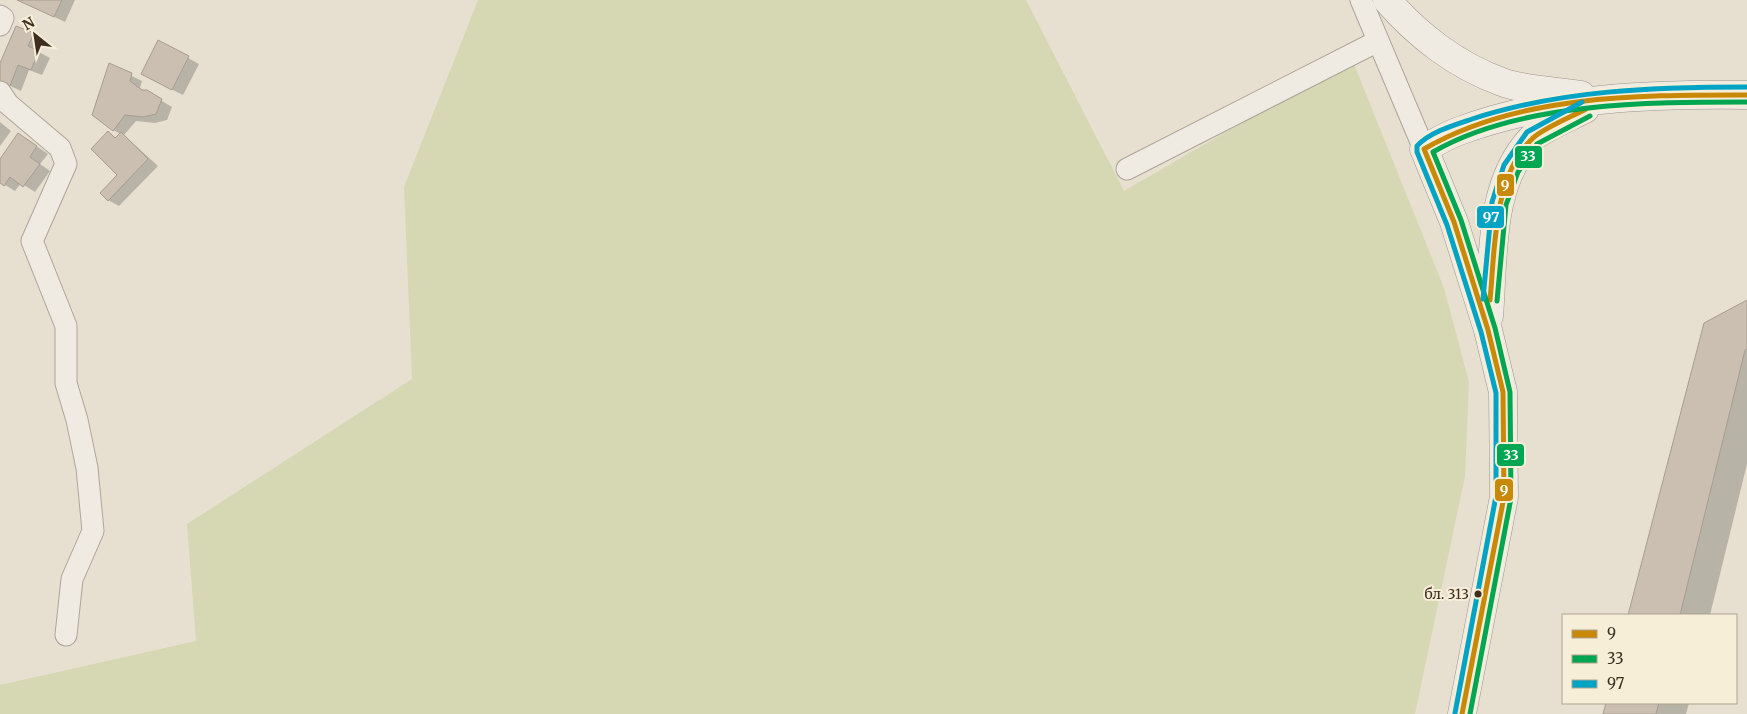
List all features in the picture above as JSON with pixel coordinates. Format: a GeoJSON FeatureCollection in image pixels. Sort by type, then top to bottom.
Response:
{"type":"FeatureCollection","features":[{"type":"Feature","properties":{"kind":"street"},"geometry":{"type":"LineString","coordinates":[[1361,0],[1454,222],[1488,330],[1503,392],[1504,497],[1462,714]]}},
{"type":"Feature","properties":{"kind":"street"},"geometry":{"type":"LineString","coordinates":[[1387,0],[1429,42],[1468,66],[1503,83],[1605,98]]}},
{"type":"Feature","properties":{"kind":"street"},"geometry":{"type":"LineString","coordinates":[[0,16],[3,18],[0,24]]}},
{"type":"Feature","properties":{"kind":"street"},"geometry":{"type":"LineString","coordinates":[[1127,169],[1378,41]]}},
{"type":"Feature","properties":{"kind":"street"},"geometry":{"type":"LineString","coordinates":[[0,92],[8,104],[60,148],[66,164],[32,241],[66,326],[66,383],[77,420],[87,468],[93,531],[72,579],[66,635]]}},
{"type":"Feature","properties":{"kind":"street"},"geometry":{"type":"LineString","coordinates":[[1424,149],[1459,130],[1501,116],[1605,98],[1747,95]]}},
{"type":"Feature","properties":{"kind":"street"},"geometry":{"type":"LineString","coordinates":[[1488,330],[1499,203],[1511,169],[1532,138],[1605,98]]}},
{"type":"Feature","properties":{"kind":"green space"},"geometry":{"type":"Polygon","coordinates":[[[478,0],[1026,0],[1124,191],[1352,59],[1444,288],[1469,382],[1465,476],[1415,714],[0,714],[0,685],[196,641],[187,524],[412,379],[404,187],[478,0]]]}},
{"type":"Feature","properties":{"kind":"building"},"geometry":{"type":"Polygon","coordinates":[[[17,0],[62,0],[54,17],[17,0]]]}},
{"type":"Feature","properties":{"kind":"building"},"geometry":{"type":"Polygon","coordinates":[[[16,26],[34,33],[28,46],[39,51],[31,70],[18,65],[10,86],[0,82],[0,63],[16,26]]]}},
{"type":"Feature","properties":{"kind":"building"},"geometry":{"type":"Polygon","coordinates":[[[158,40],[189,56],[172,90],[141,74],[158,40]]]}},
{"type":"Feature","properties":{"kind":"building"},"geometry":{"type":"Polygon","coordinates":[[[109,63],[132,73],[130,81],[142,90],[147,90],[162,99],[156,114],[143,117],[125,115],[113,131],[92,115],[109,63]]]}},
{"type":"Feature","properties":{"kind":"building"},"geometry":{"type":"Polygon","coordinates":[[[108,131],[115,138],[121,132],[148,159],[108,201],[100,193],[117,175],[91,149],[108,131]]]}},
{"type":"Feature","properties":{"kind":"building"},"geometry":{"type":"Polygon","coordinates":[[[18,133],[37,146],[30,157],[40,164],[23,187],[10,177],[4,186],[0,183],[0,159],[18,133]]]}},
{"type":"Feature","properties":{"kind":"building"},"geometry":{"type":"Polygon","coordinates":[[[1747,300],[1747,349],[1745,350],[1680,614],[1628,614],[1704,323],[1747,300]]]}},
{"type":"Feature","properties":{"kind":"building"},"geometry":{"type":"Polygon","coordinates":[[[1606,704],[1659,704],[1656,714],[1603,714],[1606,704]]]}},
{"type":"Feature","properties":{"kind":"transit line","name":"97"},"geometry":{"type":"LineString","coordinates":[[1455,713],[1496,496],[1496,393],[1481,332],[1447,225],[1417,152],[1417,146],[1435,133],[1450,126],[1506,109],[1539,102],[1574,96],[1643,89],[1747,87]]}},
{"type":"Feature","properties":{"kind":"transit line","name":"9"},"geometry":{"type":"LineString","coordinates":[[1462,714],[1504,497],[1503,392],[1488,330],[1454,222],[1424,149],[1461,131],[1500,117],[1581,101],[1665,96],[1747,95]]}},
{"type":"Feature","properties":{"kind":"transit line","name":"97"},"geometry":{"type":"LineString","coordinates":[[1483,299],[1492,202],[1504,165],[1527,132],[1582,102]]}},
{"type":"Feature","properties":{"kind":"transit line","name":"33"},"geometry":{"type":"LineString","coordinates":[[1470,714],[1511,498],[1510,392],[1495,328],[1461,220],[1433,152],[1467,135],[1505,123],[1545,114],[1586,108],[1628,105],[1747,102]]}},
{"type":"Feature","properties":{"kind":"transit line","name":"9"},"geometry":{"type":"LineString","coordinates":[[1490,300],[1498,215],[1503,193],[1519,154],[1536,135],[1586,109]]}},
{"type":"Feature","properties":{"kind":"transit line","name":"33"},"geometry":{"type":"LineString","coordinates":[[1497,301],[1506,205],[1518,172],[1537,144],[1590,116]]}},
{"type":"Feature","properties":{"kind":"place","name":"бл. 313"},"geometry":{"type":"Point","coordinates":[1478,594]}}]}
